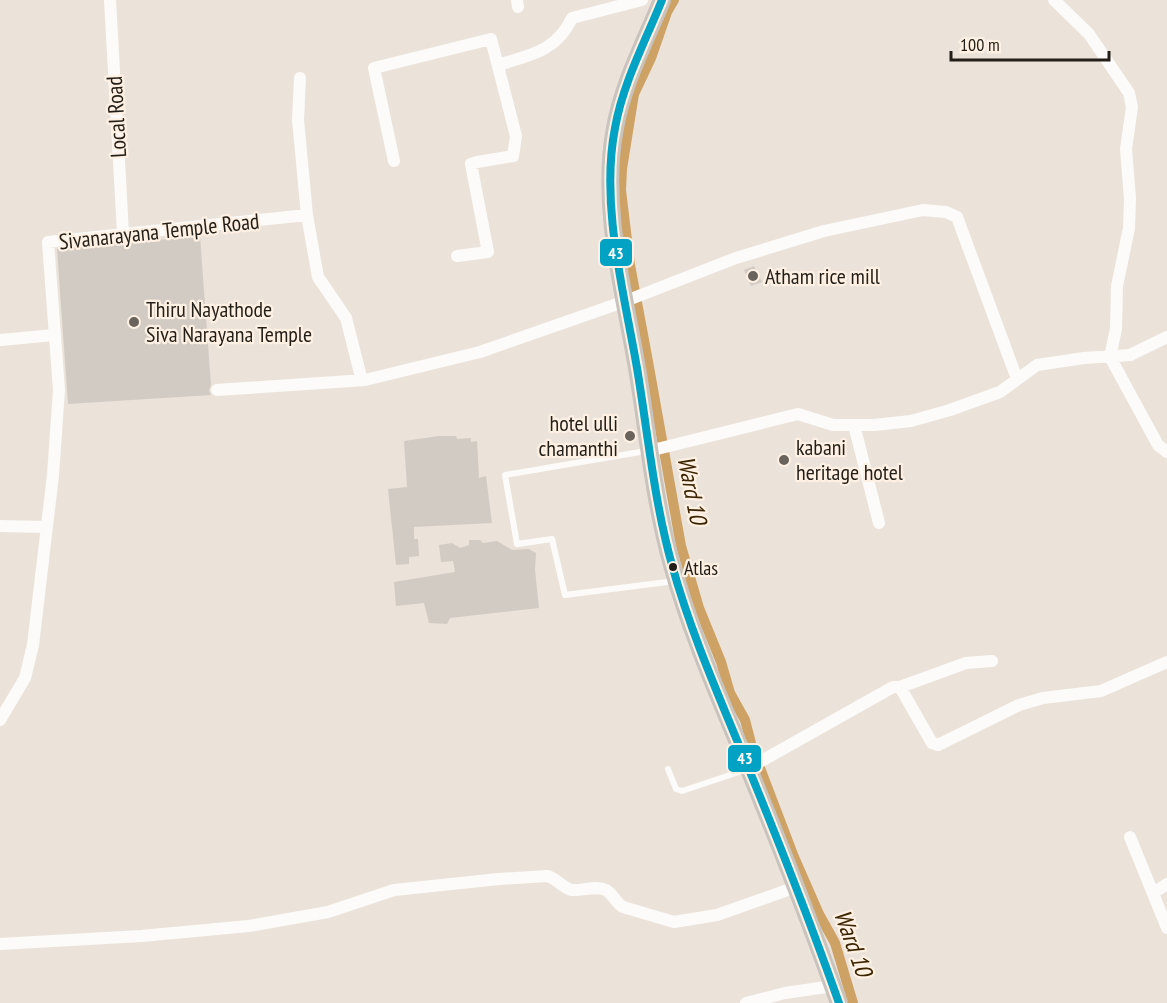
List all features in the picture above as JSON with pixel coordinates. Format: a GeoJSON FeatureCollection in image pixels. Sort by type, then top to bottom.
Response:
{"type":"FeatureCollection","features":[{"type":"Feature","properties":{"kind":"main road"},"geometry":{"type":"LineString","coordinates":[[662,0],[626,85],[614,130],[611,166],[612,208],[631,298],[637,368],[671,563],[714,685],[755,764],[796,887],[836,995]]}},
{"type":"Feature","properties":{"kind":"street","name":"Local Road"},"geometry":{"type":"LineString","coordinates":[[110,0],[123,234]]}},
{"type":"Feature","properties":{"kind":"street"},"geometry":{"type":"LineString","coordinates":[[498,65],[544,50],[566,31],[572,18],[642,0]]}},
{"type":"Feature","properties":{"kind":"street"},"geometry":{"type":"LineString","coordinates":[[656,0],[662,0]]}},
{"type":"Feature","properties":{"kind":"street"},"geometry":{"type":"LineString","coordinates":[[1054,0],[1089,34],[1129,93],[1132,107],[1125,148],[1130,199],[1129,228],[1117,286],[1116,330],[1110,357],[1158,445],[1167,452]]}},
{"type":"Feature","properties":{"kind":"street"},"geometry":{"type":"LineString","coordinates":[[394,161],[374,68],[490,39],[516,136],[513,156],[471,164],[488,252],[458,256]]}},
{"type":"Feature","properties":{"kind":"street"},"geometry":{"type":"LineString","coordinates":[[300,78],[298,120],[307,215],[318,278],[346,318],[361,377],[365,380]]}},
{"type":"Feature","properties":{"kind":"street"},"geometry":{"type":"LineString","coordinates":[[217,390],[365,380],[480,352],[736,258],[824,231],[923,210],[946,212],[957,217],[1017,379]]}},
{"type":"Feature","properties":{"kind":"street","name":"Sivanarayana Temple Road"},"geometry":{"type":"LineString","coordinates":[[0,720],[25,678],[33,645],[47,527],[59,390],[48,242],[307,215]]}},
{"type":"Feature","properties":{"kind":"street"},"geometry":{"type":"LineString","coordinates":[[0,340],[54,335]]}},
{"type":"Feature","properties":{"kind":"street"},"geometry":{"type":"LineString","coordinates":[[652,450],[798,414],[833,424],[911,422],[1000,392],[1037,365],[1084,358],[1130,356],[1167,337]]}},
{"type":"Feature","properties":{"kind":"street"},"geometry":{"type":"LineString","coordinates":[[854,425],[879,523]]}},
{"type":"Feature","properties":{"kind":"street"},"geometry":{"type":"LineString","coordinates":[[0,526],[47,527]]}},
{"type":"Feature","properties":{"kind":"street"},"geometry":{"type":"LineString","coordinates":[[755,764],[893,687],[900,687],[966,663],[992,661]]}},
{"type":"Feature","properties":{"kind":"street"},"geometry":{"type":"LineString","coordinates":[[900,687],[932,742],[938,744],[1019,705],[1043,698],[1101,691],[1167,662]]}},
{"type":"Feature","properties":{"kind":"street"},"geometry":{"type":"LineString","coordinates":[[1131,837],[1167,928]]}},
{"type":"Feature","properties":{"kind":"street"},"geometry":{"type":"LineString","coordinates":[[0,944],[141,936],[249,926],[328,912],[394,890],[499,879],[553,877],[567,889],[601,889],[612,895],[623,907],[674,922],[717,915],[796,887]]}},
{"type":"Feature","properties":{"kind":"street"},"geometry":{"type":"LineString","coordinates":[[1153,893],[1167,884]]}},
{"type":"Feature","properties":{"kind":"street"},"geometry":{"type":"LineString","coordinates":[[746,1003],[785,993],[836,995]]}},
{"type":"Feature","properties":{"kind":"lane"},"geometry":{"type":"LineString","coordinates":[[652,450],[505,475],[518,544],[552,538],[566,595],[677,581]]}},
{"type":"Feature","properties":{"kind":"lane"},"geometry":{"type":"LineString","coordinates":[[668,769],[676,789],[682,791],[755,764]]}},
{"type":"Feature","properties":{"kind":"building","name":"Thiru Nayathode Siva Narayana Temple"},"geometry":{"type":"Polygon","coordinates":[[[200,236],[211,395],[68,404],[57,249],[200,236]]]}},
{"type":"Feature","properties":{"kind":"building","name":"Atham rice mill"},"geometry":{"type":"Polygon","coordinates":[[[754,266],[762,282],[751,286],[744,270],[754,266]]]}},
{"type":"Feature","properties":{"kind":"building"},"geometry":{"type":"Polygon","coordinates":[[[456,436],[457,439],[471,438],[471,442],[477,441],[479,478],[486,476],[492,523],[414,527],[414,539],[418,539],[419,556],[409,557],[409,564],[396,565],[388,489],[407,487],[404,441],[456,436]]]}},
{"type":"Feature","properties":{"kind":"building"},"geometry":{"type":"Polygon","coordinates":[[[469,540],[480,540],[483,543],[497,541],[512,550],[529,549],[536,553],[535,570],[539,608],[450,618],[447,624],[429,623],[424,603],[396,606],[394,582],[455,572],[453,561],[441,562],[439,545],[452,543],[460,548],[469,545],[469,540]]]}},
{"type":"Feature","properties":{"kind":"waterway","name":"Ward 10"},"geometry":{"type":"LineString","coordinates":[[674,0],[634,94],[622,169],[621,190],[630,265],[681,546],[699,608],[721,662],[730,693],[745,720],[752,747],[794,857],[819,914],[835,943],[853,1003]]}},
{"type":"Feature","properties":{"kind":"transit line","name":"43"},"geometry":{"type":"LineString","coordinates":[[662,0],[623,95],[615,128],[610,187],[620,279],[637,368],[656,492],[672,565],[688,616],[795,885],[839,1003]]}},
{"type":"Feature","properties":{"kind":"place","name":"Atham rice mill"},"geometry":{"type":"Point","coordinates":[753,276]}},
{"type":"Feature","properties":{"kind":"place","name":"Thiru Nayathode Siva Narayana Temple"},"geometry":{"type":"Point","coordinates":[134,322]}},
{"type":"Feature","properties":{"kind":"place","name":"hotel ulli chamanthi"},"geometry":{"type":"Point","coordinates":[630,436]}},
{"type":"Feature","properties":{"kind":"place","name":"kabani heritage hotel"},"geometry":{"type":"Point","coordinates":[784,460]}},
{"type":"Feature","properties":{"kind":"place","name":"Atlas"},"geometry":{"type":"Point","coordinates":[673,567]}}]}
